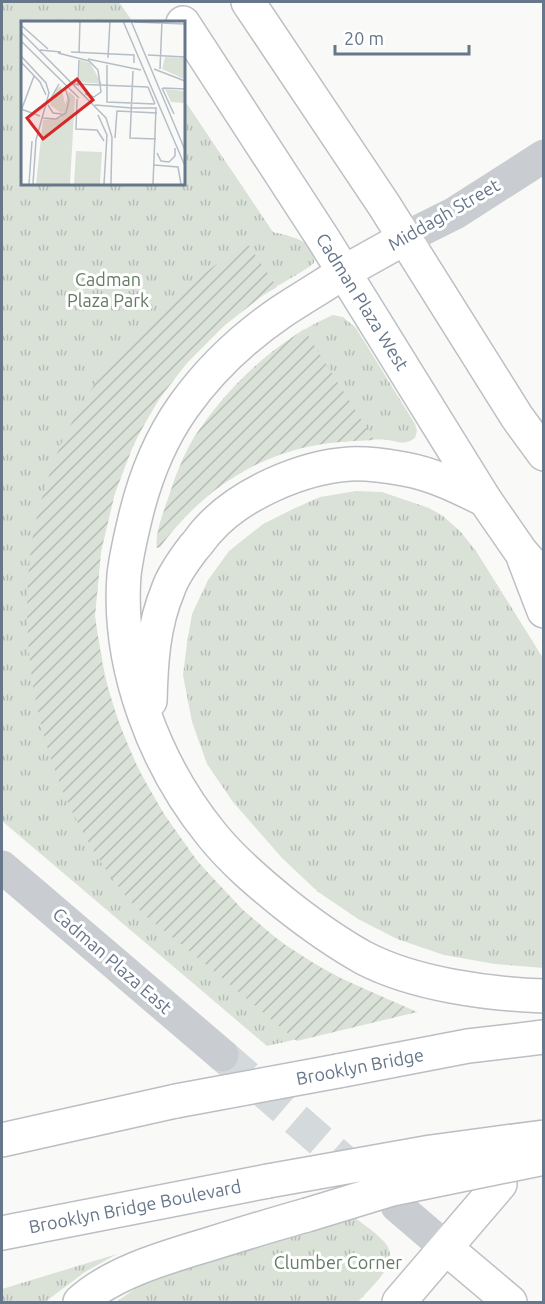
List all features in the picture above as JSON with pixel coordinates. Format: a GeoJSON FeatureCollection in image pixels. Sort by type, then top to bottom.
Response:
{"type":"FeatureCollection","features":[{"type":"Feature","properties":{"kind":"main road","name":"Cadman Plaza West"},"geometry":{"type":"LineString","coordinates":[[168,2],[182,21]]}},
{"type":"Feature","properties":{"kind":"main road"},"geometry":{"type":"LineString","coordinates":[[248,2],[378,195],[517,417],[543,454]]}},
{"type":"Feature","properties":{"kind":"main road","name":"Cadman Plaza West"},"geometry":{"type":"LineString","coordinates":[[184,25],[344,272],[485,500],[521,552],[543,578]]}},
{"type":"Feature","properties":{"kind":"main road","name":"Middagh Street"},"geometry":{"type":"LineString","coordinates":[[405,238],[344,272],[266,323],[212,370],[181,409],[158,451],[141,496],[131,536],[124,575],[124,615],[128,656],[151,733],[184,797],[212,836],[241,867],[310,923],[364,958],[401,973],[458,988],[543,996]]}},
{"type":"Feature","properties":{"kind":"main road"},"geometry":{"type":"LineString","coordinates":[[151,733],[152,648],[168,588],[187,557],[209,529],[234,507],[260,491],[291,477],[350,464],[407,469],[445,480],[485,500]]}},
{"type":"Feature","properties":{"kind":"main road"},"geometry":{"type":"LineString","coordinates":[[521,552],[543,611]]}},
{"type":"Feature","properties":{"kind":"main road","name":"Brooklyn Bridge"},"geometry":{"type":"LineString","coordinates":[[2,1140],[176,1101],[468,1046],[543,1037]]}},
{"type":"Feature","properties":{"kind":"main road","name":"Brooklyn Bridge Boulevard"},"geometry":{"type":"LineString","coordinates":[[2,1233],[371,1161],[543,1137]]}},
{"type":"Feature","properties":{"kind":"main road"},"geometry":{"type":"LineString","coordinates":[[80,1302],[119,1277],[176,1254],[392,1189],[543,1158]]}},
{"type":"Feature","properties":{"kind":"main road"},"geometry":{"type":"LineString","coordinates":[[399,1302],[500,1184]]}},
{"type":"Feature","properties":{"kind":"main road"},"geometry":{"type":"LineString","coordinates":[[446,1248],[510,1302]]}},
{"type":"Feature","properties":{"kind":"street","name":"Middagh Street"},"geometry":{"type":"LineString","coordinates":[[405,238],[454,213],[543,156]]}},
{"type":"Feature","properties":{"kind":"street","name":"Cadman Plaza East"},"geometry":{"type":"LineString","coordinates":[[2,867],[222,1055]]}},
{"type":"Feature","properties":{"kind":"street"},"geometry":{"type":"LineString","coordinates":[[397,1206],[446,1248]]}},
{"type":"Feature","properties":{"kind":"green space","name":"Cadman Plaza Park"},"geometry":{"type":"Polygon","coordinates":[[[2,2],[119,2],[132,21],[21,21],[21,184],[184,184],[184,99],[273,232],[287,235],[307,244],[314,255],[314,263],[253,302],[213,335],[187,363],[155,405],[131,451],[106,526],[100,555],[95,608],[101,653],[110,694],[124,735],[142,776],[165,815],[219,886],[250,917],[299,954],[365,990],[417,1012],[267,1046],[2,821],[2,2]]]}},
{"type":"Feature","properties":{"kind":"green space"},"geometry":{"type":"Polygon","coordinates":[[[247,243],[277,287],[224,326],[187,363],[159,399],[135,441],[115,493],[101,552],[95,616],[104,676],[119,723],[138,769],[164,814],[198,862],[243,910],[282,943],[331,974],[417,1012],[297,1041],[150,920],[128,899],[112,878],[88,841],[68,802],[51,760],[39,718],[31,674],[27,630],[32,541],[43,493],[66,433],[100,376],[144,326],[193,282],[247,243]]]}},
{"type":"Feature","properties":{"kind":"green space"},"geometry":{"type":"Polygon","coordinates":[[[333,315],[343,317],[356,328],[415,424],[417,431],[415,438],[404,443],[374,440],[322,444],[268,459],[220,486],[198,504],[157,548],[160,523],[182,461],[220,402],[236,384],[273,351],[312,325],[333,315]]]}},
{"type":"Feature","properties":{"kind":"green space"},"geometry":{"type":"Polygon","coordinates":[[[304,329],[374,440],[310,446],[265,460],[245,470],[207,496],[157,548],[157,536],[162,517],[179,469],[193,439],[217,407],[243,379],[304,329]]]}},
{"type":"Feature","properties":{"kind":"green space"},"geometry":{"type":"Polygon","coordinates":[[[356,491],[382,492],[429,508],[443,516],[460,531],[476,551],[543,658],[543,968],[495,964],[444,955],[397,939],[358,919],[317,891],[282,858],[233,802],[207,764],[192,722],[183,675],[192,614],[208,580],[229,551],[263,524],[320,497],[356,491]]]}},
{"type":"Feature","properties":{"kind":"green space","name":"Clumber Corner"},"geometry":{"type":"Polygon","coordinates":[[[354,1217],[379,1237],[390,1251],[387,1267],[382,1275],[358,1302],[116,1302],[149,1279],[354,1217]]]}},
{"type":"Feature","properties":{"kind":"green space"},"geometry":{"type":"Polygon","coordinates":[[[117,1254],[85,1272],[45,1302],[2,1302],[2,1289],[117,1254]]]}},
{"type":"Feature","properties":{"kind":"tunnel"},"geometry":{"type":"LineString","coordinates":[[222,1055],[368,1182]]}}]}
